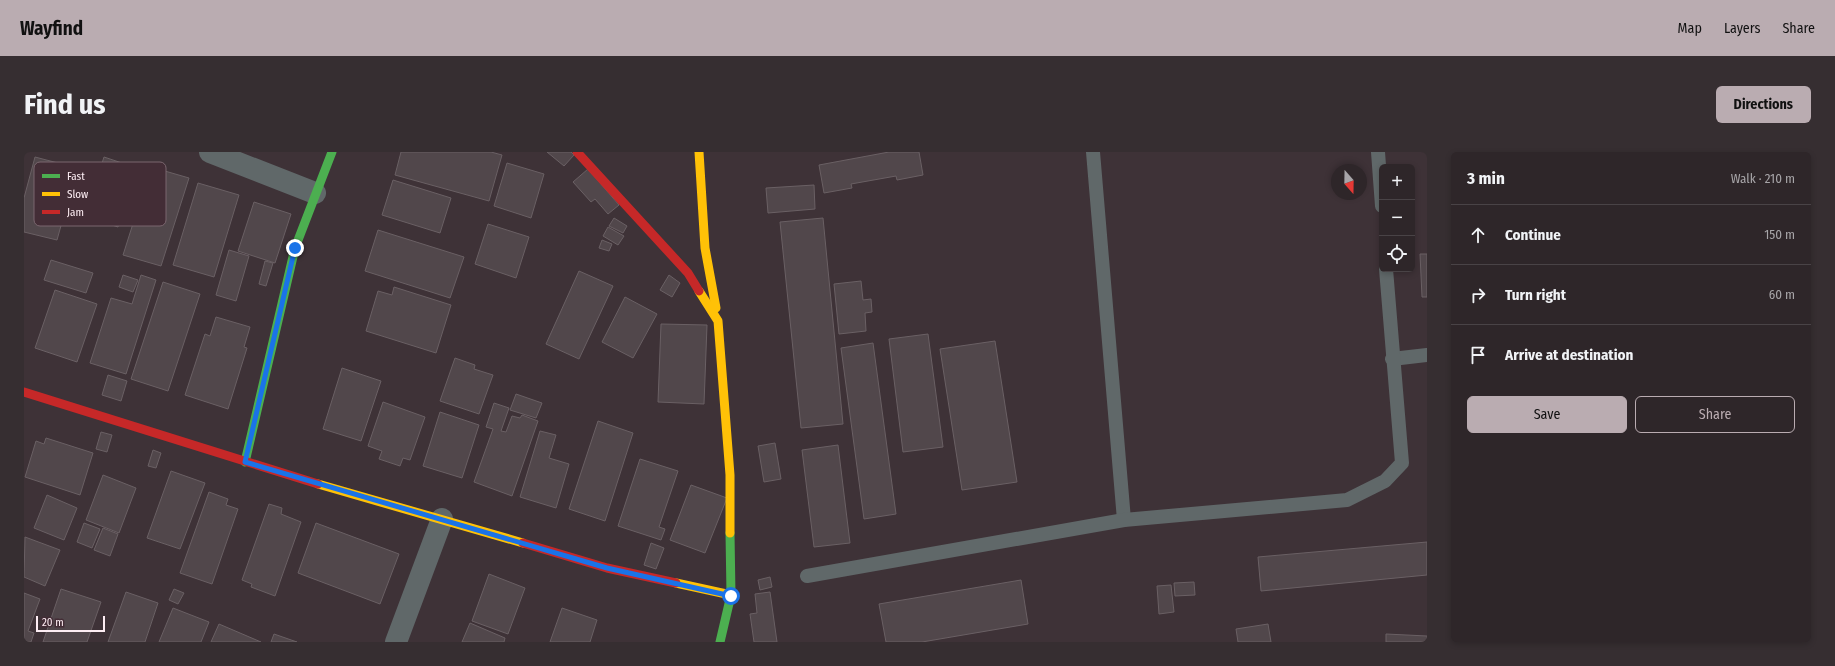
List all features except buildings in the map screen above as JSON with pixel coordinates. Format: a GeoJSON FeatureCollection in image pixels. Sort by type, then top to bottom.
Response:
{"type":"FeatureCollection","features":[{"type":"Feature","properties":{"kind":"street"},"geometry":{"type":"LineString","coordinates":[[210,152],[315,192]]}},
{"type":"Feature","properties":{"kind":"street"},"geometry":{"type":"LineString","coordinates":[[245,462],[295,248],[315,192],[332,152]]}},
{"type":"Feature","properties":{"kind":"street"},"geometry":{"type":"LineString","coordinates":[[577,152],[688,273],[718,321]]}},
{"type":"Feature","properties":{"kind":"street"},"geometry":{"type":"LineString","coordinates":[[699,152],[705,248],[718,321],[730,475],[731,596],[720,642]]}},
{"type":"Feature","properties":{"kind":"street"},"geometry":{"type":"LineString","coordinates":[[24,392],[245,462],[607,568],[731,596]]}},
{"type":"Feature","properties":{"kind":"street"},"geometry":{"type":"LineString","coordinates":[[396,642],[442,519]]}},
{"type":"Feature","properties":{"kind":"lane"},"geometry":{"type":"LineString","coordinates":[[1093,152],[1124,520]]}},
{"type":"Feature","properties":{"kind":"lane"},"geometry":{"type":"LineString","coordinates":[[1378,152],[1382,200]]}},
{"type":"Feature","properties":{"kind":"lane"},"geometry":{"type":"LineString","coordinates":[[806,576],[1124,520],[1347,500],[1385,482],[1402,463],[1392,359],[1386,272]]}},
{"type":"Feature","properties":{"kind":"lane"},"geometry":{"type":"LineString","coordinates":[[1392,359],[1427,355]]}},
{"type":"Feature","properties":{"kind":"traffic: fast"},"geometry":{"type":"LineString","coordinates":[[245,462],[295,248],[332,152]]}},
{"type":"Feature","properties":{"kind":"traffic: fast"},"geometry":{"type":"LineString","coordinates":[[720,642],[731,595],[730,533]]}},
{"type":"Feature","properties":{"kind":"traffic: slow"},"geometry":{"type":"LineString","coordinates":[[699,152],[705,248],[716,308]]}},
{"type":"Feature","properties":{"kind":"traffic: slow"},"geometry":{"type":"LineString","coordinates":[[699,291],[718,321],[730,475],[730,533]]}},
{"type":"Feature","properties":{"kind":"traffic: slow"},"geometry":{"type":"LineString","coordinates":[[318,484],[523,543]]}},
{"type":"Feature","properties":{"kind":"traffic: slow"},"geometry":{"type":"LineString","coordinates":[[676,583],[731,595]]}},
{"type":"Feature","properties":{"kind":"traffic: jam"},"geometry":{"type":"LineString","coordinates":[[577,152],[688,273],[699,291]]}},
{"type":"Feature","properties":{"kind":"traffic: jam"},"geometry":{"type":"LineString","coordinates":[[24,392],[318,484]]}},
{"type":"Feature","properties":{"kind":"traffic: jam"},"geometry":{"type":"LineString","coordinates":[[523,543],[607,568],[676,583]]}},
{"type":"Feature","properties":{"kind":"route"},"geometry":{"type":"LineString","coordinates":[[295,248],[245,462],[607,568],[731,596]]}}]}
